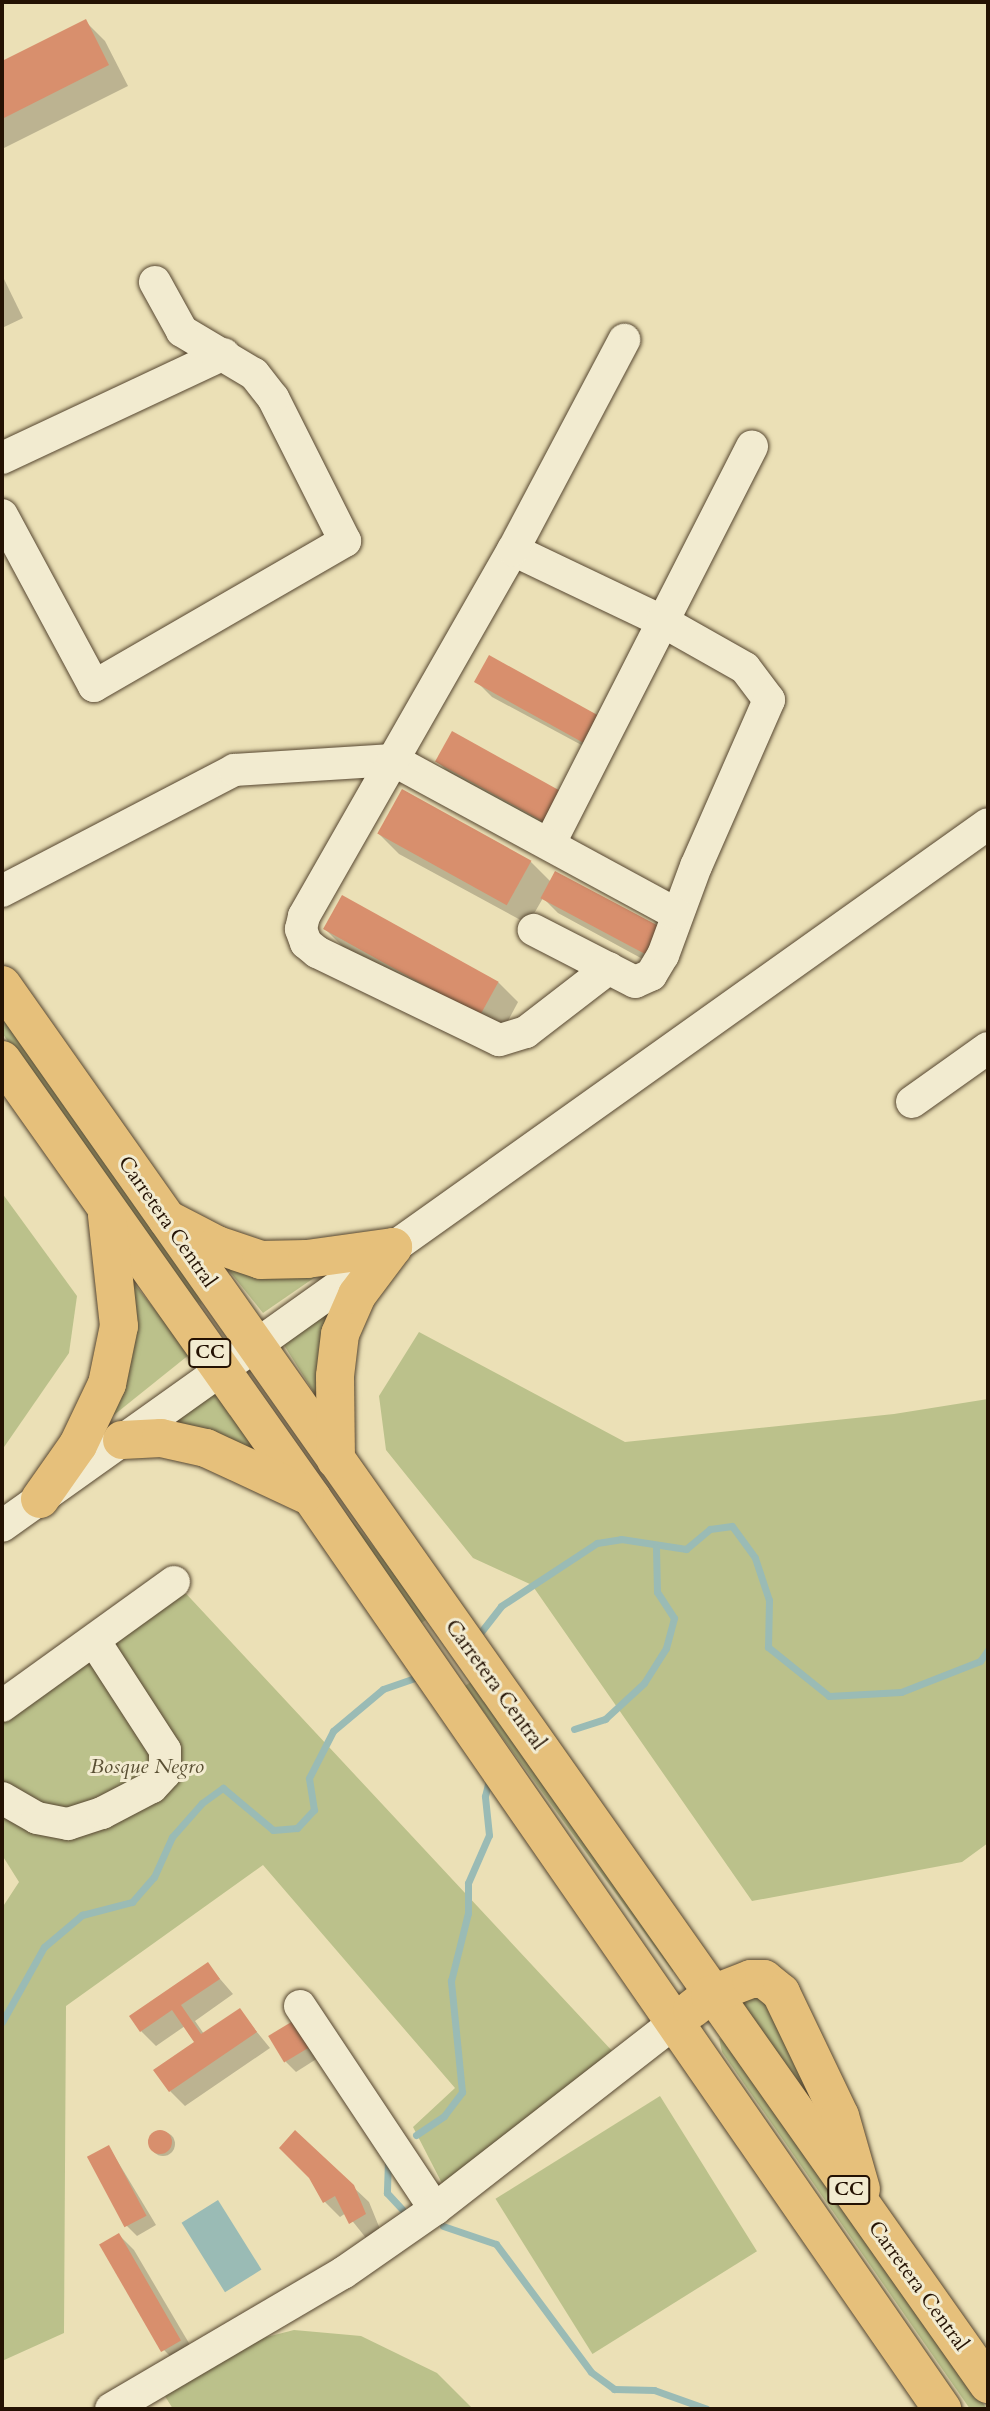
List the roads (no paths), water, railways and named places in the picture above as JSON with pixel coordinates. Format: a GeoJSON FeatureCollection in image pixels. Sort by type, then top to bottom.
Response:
{"type":"FeatureCollection","features":[{"type":"Feature","properties":{"kind":"highway","name":"Carretera Central"},"geometry":{"type":"LineString","coordinates":[[2,985],[162,1216],[486,1671],[710,1995],[988,2384]]}},
{"type":"Feature","properties":{"kind":"highway","name":"Carretera Central"},"geometry":{"type":"LineString","coordinates":[[2,1060],[312,1498],[942,2409]]}},
{"type":"Feature","properties":{"kind":"highway"},"geometry":{"type":"LineString","coordinates":[[40,1499],[78,1445],[107,1384],[119,1326],[117,1268],[105,1203]]}},
{"type":"Feature","properties":{"kind":"highway"},"geometry":{"type":"LineString","coordinates":[[162,1216],[217,1245],[261,1260],[307,1259],[393,1247]]}},
{"type":"Feature","properties":{"kind":"highway"},"geometry":{"type":"LineString","coordinates":[[336,1460],[335,1376],[340,1334],[357,1295],[393,1247]]}},
{"type":"Feature","properties":{"kind":"highway"},"geometry":{"type":"LineString","coordinates":[[122,1440],[161,1438],[206,1448],[312,1498]]}},
{"type":"Feature","properties":{"kind":"highway"},"geometry":{"type":"LineString","coordinates":[[674,2023],[710,1995],[751,1979],[764,1979],[781,1993],[840,2116],[870,2219]]}},
{"type":"Feature","properties":{"kind":"street"},"geometry":{"type":"LineString","coordinates":[[2,515],[94,686],[345,541],[273,398],[254,374],[182,331],[155,282]]}},
{"type":"Feature","properties":{"kind":"street"},"geometry":{"type":"LineString","coordinates":[[609,968],[526,1032],[499,1040],[317,953],[306,943],[301,929],[304,916],[513,550],[624,340]]}},
{"type":"Feature","properties":{"kind":"street"},"geometry":{"type":"LineString","coordinates":[[2,458],[223,354]]}},
{"type":"Feature","properties":{"kind":"street"},"geometry":{"type":"LineString","coordinates":[[550,843],[752,447]]}},
{"type":"Feature","properties":{"kind":"street"},"geometry":{"type":"LineString","coordinates":[[513,550],[662,621],[745,668],[769,700],[677,914],[663,955],[651,975],[635,982],[534,930]]}},
{"type":"Feature","properties":{"kind":"street"},"geometry":{"type":"LineString","coordinates":[[2,891],[234,769],[393,760],[677,914]]}},
{"type":"Feature","properties":{"kind":"street"},"geometry":{"type":"LineString","coordinates":[[2,1525],[988,824]]}},
{"type":"Feature","properties":{"kind":"street"},"geometry":{"type":"LineString","coordinates":[[912,1102],[988,1048]]}},
{"type":"Feature","properties":{"kind":"street"},"geometry":{"type":"LineString","coordinates":[[2,1706],[95,1642],[174,1582]]}},
{"type":"Feature","properties":{"kind":"street"},"geometry":{"type":"LineString","coordinates":[[2,1798],[37,1818],[68,1824],[102,1813],[152,1787],[165,1773],[165,1749],[95,1642]]}},
{"type":"Feature","properties":{"kind":"street"},"geometry":{"type":"LineString","coordinates":[[300,2006],[435,2209]]}},
{"type":"Feature","properties":{"kind":"street"},"geometry":{"type":"LineString","coordinates":[[111,2409],[343,2273],[435,2209],[674,2023]]}},
{"type":"Feature","properties":{"kind":"water"},"geometry":{"type":"Polygon","coordinates":[[[218,2200],[261,2270],[225,2292],[182,2223],[218,2200]]]}},
{"type":"Feature","properties":{"kind":"waterway"},"geometry":{"type":"LineString","coordinates":[[477,1637],[501,1606],[597,1543],[621,1539],[686,1549],[710,1529],[732,1526],[755,1558],[769,1600],[768,1647],[829,1696],[901,1692],[980,1661],[988,1650]]}},
{"type":"Feature","properties":{"kind":"waterway"},"geometry":{"type":"LineString","coordinates":[[574,1729],[605,1719],[644,1683],[666,1648],[674,1618],[657,1592],[656,1547]]}},
{"type":"Feature","properties":{"kind":"waterway"},"geometry":{"type":"LineString","coordinates":[[2,2022],[44,1947],[82,1915],[132,1902],[154,1877],[172,1837],[202,1803],[223,1788],[273,1830],[297,1828],[314,1810],[309,1778],[333,1731],[383,1689],[420,1676]]}},
{"type":"Feature","properties":{"kind":"waterway"},"geometry":{"type":"LineString","coordinates":[[416,2135],[444,2116],[462,2092],[451,1981],[468,1913],[468,1883],[489,1835],[485,1796],[490,1776]]}},
{"type":"Feature","properties":{"kind":"waterway"},"geometry":{"type":"LineString","coordinates":[[388,2161],[387,2193],[402,2209]]}},
{"type":"Feature","properties":{"kind":"waterway"},"geometry":{"type":"LineString","coordinates":[[443,2226],[496,2244],[591,2372],[614,2389],[654,2390],[707,2409]]}},
{"type":"Feature","properties":{"kind":"park label","name":"Bosque Negro"},"geometry":{"type":"Point","coordinates":[147,1767]}}]}
